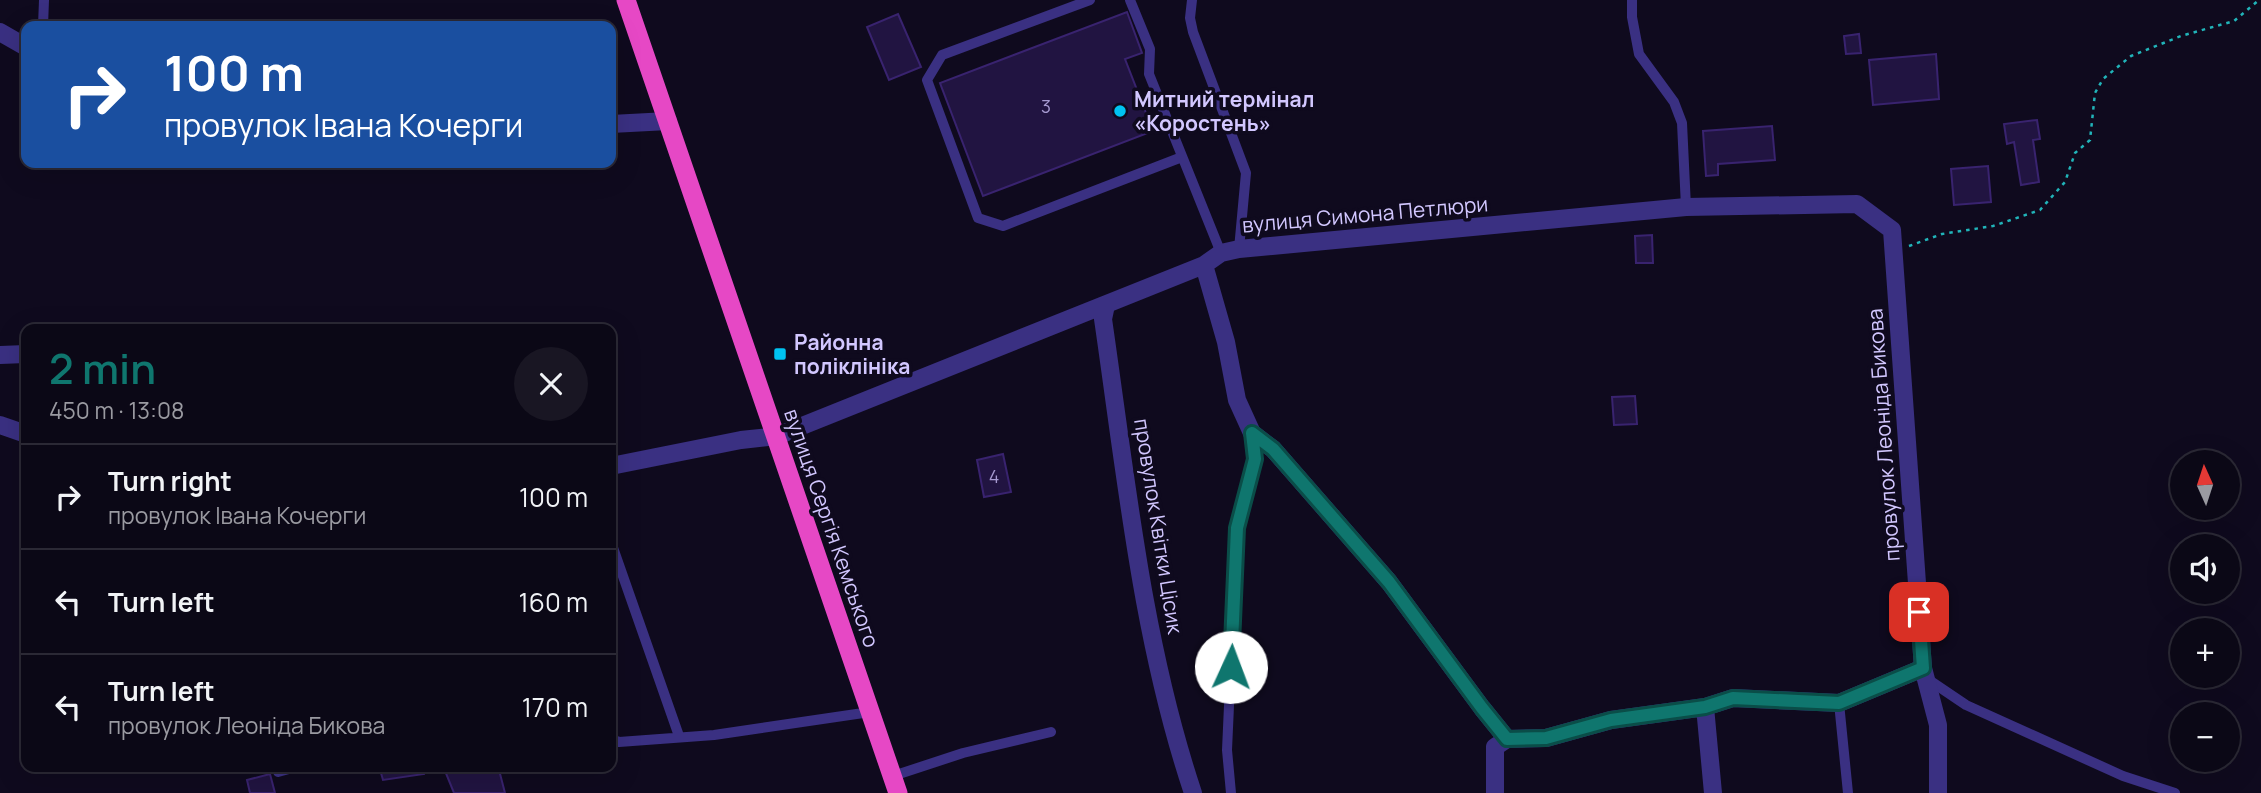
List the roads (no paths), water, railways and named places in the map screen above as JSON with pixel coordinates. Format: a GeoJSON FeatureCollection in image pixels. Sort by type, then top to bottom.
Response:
{"type":"FeatureCollection","features":[{"type":"Feature","properties":{"kind":"highway","name":"вулиця Сергія Кемського"},"geometry":{"type":"LineString","coordinates":[[626,0],[895,785]]}},
{"type":"Feature","properties":{"kind":"street"},"geometry":{"type":"LineString","coordinates":[[0,32],[21,44]]}},
{"type":"Feature","properties":{"kind":"street"},"geometry":{"type":"LineString","coordinates":[[616,124],[668,121]]}},
{"type":"Feature","properties":{"kind":"street","name":"вулиця Симона Петлюри"},"geometry":{"type":"LineString","coordinates":[[616,465],[741,440],[777,436],[1204,265],[1230,251],[1686,207],[1826,204]]}},
{"type":"Feature","properties":{"kind":"street","name":"провулок Леоніда Бикова"},"geometry":{"type":"LineString","coordinates":[[1826,204],[1857,204],[1892,230],[1924,673],[1938,724],[1938,793]]}},
{"type":"Feature","properties":{"kind":"street"},"geometry":{"type":"LineString","coordinates":[[1204,265],[1226,342],[1237,400],[1252,433],[1273,449],[1389,582],[1507,739]]}},
{"type":"Feature","properties":{"kind":"street","name":"провулок Квітки Цісик"},"geometry":{"type":"LineString","coordinates":[[1106,305],[1103,319],[1138,555],[1160,671],[1180,753],[1193,793]]}},
{"type":"Feature","properties":{"kind":"street"},"geometry":{"type":"LineString","coordinates":[[0,355],[21,354]]}},
{"type":"Feature","properties":{"kind":"street"},"geometry":{"type":"LineString","coordinates":[[0,425],[21,432]]}},
{"type":"Feature","properties":{"kind":"street"},"geometry":{"type":"LineString","coordinates":[[1495,793],[1495,747],[1507,739],[1546,738],[1611,720],[1705,707],[1733,698],[1839,703],[1924,673]]}},
{"type":"Feature","properties":{"kind":"street"},"geometry":{"type":"LineString","coordinates":[[1705,707],[1713,793]]}},
{"type":"Feature","properties":{"kind":"lane"},"geometry":{"type":"LineString","coordinates":[[43,21],[44,0]]}},
{"type":"Feature","properties":{"kind":"lane"},"geometry":{"type":"LineString","coordinates":[[1090,0],[942,55],[927,80],[978,218],[1003,226],[1182,157]]}},
{"type":"Feature","properties":{"kind":"lane"},"geometry":{"type":"LineString","coordinates":[[1130,0],[1150,49],[1149,74],[1182,157],[1230,251]]}},
{"type":"Feature","properties":{"kind":"lane"},"geometry":{"type":"LineString","coordinates":[[1192,0],[1190,18],[1193,32],[1246,173],[1230,251]]}},
{"type":"Feature","properties":{"kind":"lane"},"geometry":{"type":"LineString","coordinates":[[1632,0],[1632,17],[1639,54],[1674,102],[1682,123],[1686,207]]}},
{"type":"Feature","properties":{"kind":"lane"},"geometry":{"type":"LineString","coordinates":[[1231,793],[1227,750],[1237,528],[1255,459],[1252,433]]}},
{"type":"Feature","properties":{"kind":"lane"},"geometry":{"type":"LineString","coordinates":[[616,556],[679,736]]}},
{"type":"Feature","properties":{"kind":"lane"},"geometry":{"type":"LineString","coordinates":[[1924,673],[1978,710],[2123,776],[2175,793]]}},
{"type":"Feature","properties":{"kind":"lane"},"geometry":{"type":"LineString","coordinates":[[1839,703],[1848,793]]}},
{"type":"Feature","properties":{"kind":"lane"},"geometry":{"type":"LineString","coordinates":[[616,741],[714,735],[870,712]]}},
{"type":"Feature","properties":{"kind":"lane"},"geometry":{"type":"LineString","coordinates":[[895,785],[963,753],[1051,732]]}},
{"type":"Feature","properties":{"kind":"place","name":"Митний термінал «Коростень»"},"geometry":{"type":"Point","coordinates":[1120,111]}},
{"type":"Feature","properties":{"kind":"place","name":"Районна поліклініка"},"geometry":{"type":"Point","coordinates":[780,354]}}]}
